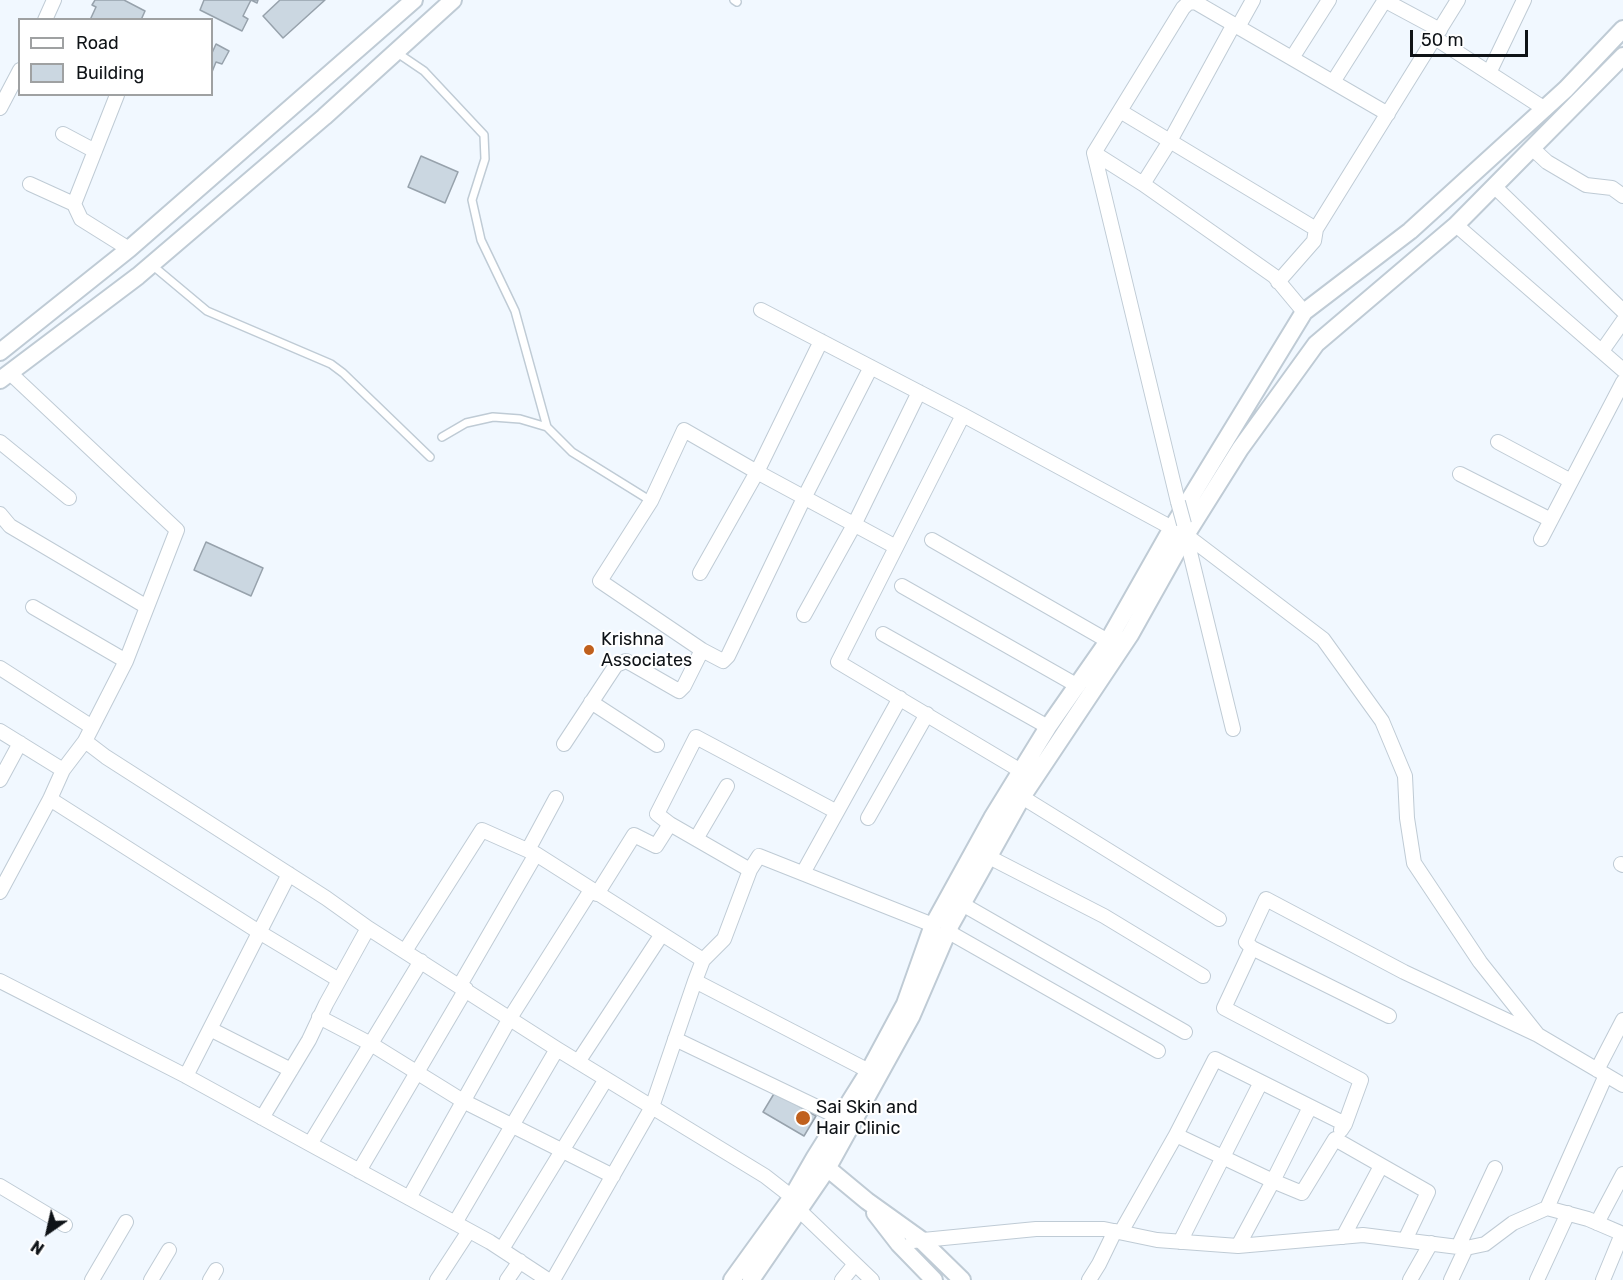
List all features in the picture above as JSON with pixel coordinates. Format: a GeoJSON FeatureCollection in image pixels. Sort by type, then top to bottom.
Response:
{"type":"FeatureCollection","features":[{"type":"Feature","properties":{"kind":"street"},"geometry":{"type":"LineString","coordinates":[[46,18],[54,0]]}},
{"type":"Feature","properties":{"kind":"street"},"geometry":{"type":"LineString","coordinates":[[0,352],[129,249],[414,0]]}},
{"type":"Feature","properties":{"kind":"street"},"geometry":{"type":"LineString","coordinates":[[0,892],[63,770],[85,741],[126,661],[177,530],[5,377],[151,264],[324,117],[453,0]]}},
{"type":"Feature","properties":{"kind":"street"},"geometry":{"type":"LineString","coordinates":[[1143,184],[1253,0]]}},
{"type":"Feature","properties":{"kind":"street"},"geometry":{"type":"LineString","coordinates":[[1292,57],[1329,0]]}},
{"type":"Feature","properties":{"kind":"street"},"geometry":{"type":"LineString","coordinates":[[1333,82],[1385,0],[1545,109]]}},
{"type":"Feature","properties":{"kind":"street"},"geometry":{"type":"LineString","coordinates":[[1278,282],[1314,241],[1316,229],[1458,0]]}},
{"type":"Feature","properties":{"kind":"street"},"geometry":{"type":"LineString","coordinates":[[1490,73],[1524,0]]}},
{"type":"Feature","properties":{"kind":"street"},"geometry":{"type":"LineString","coordinates":[[1233,729],[1180,529],[1178,502],[1094,153],[1183,8],[1188,3],[1195,2],[1388,114]]}},
{"type":"Feature","properties":{"kind":"street"},"geometry":{"type":"LineString","coordinates":[[751,1280],[796,1204],[815,1157],[869,1071],[904,1004],[992,818],[1048,727],[1108,641],[1180,529],[1304,312],[1410,231],[1545,109],[1623,29]]}},
{"type":"Feature","properties":{"kind":"street"},"geometry":{"type":"LineString","coordinates":[[732,1280],[827,1169],[911,1017],[940,928],[962,903],[1022,797],[1130,635],[1180,529],[1316,344],[1456,225],[1623,56]]}},
{"type":"Feature","properties":{"kind":"street"},"geometry":{"type":"LineString","coordinates":[[0,108],[18,74]]}},
{"type":"Feature","properties":{"kind":"street"},"geometry":{"type":"LineString","coordinates":[[74,204],[117,96]]}},
{"type":"Feature","properties":{"kind":"street"},"geometry":{"type":"LineString","coordinates":[[1120,111],[1316,229]]}},
{"type":"Feature","properties":{"kind":"street"},"geometry":{"type":"LineString","coordinates":[[63,134],[95,151]]}},
{"type":"Feature","properties":{"kind":"street"},"geometry":{"type":"LineString","coordinates":[[1533,149],[1547,162],[1586,185],[1612,188],[1623,196]]}},
{"type":"Feature","properties":{"kind":"street"},"geometry":{"type":"LineString","coordinates":[[1094,153],[1143,184],[1274,276],[1304,312]]}},
{"type":"Feature","properties":{"kind":"street"},"geometry":{"type":"LineString","coordinates":[[30,184],[74,204],[81,219],[129,249]]}},
{"type":"Feature","properties":{"kind":"street"},"geometry":{"type":"LineString","coordinates":[[1495,187],[1623,311]]}},
{"type":"Feature","properties":{"kind":"street"},"geometry":{"type":"LineString","coordinates":[[1456,225],[1623,370]]}},
{"type":"Feature","properties":{"kind":"street"},"geometry":{"type":"LineString","coordinates":[[761,310],[1180,529],[1323,639],[1383,721],[1405,776],[1407,818],[1413,863],[1480,962],[1538,1035]]}},
{"type":"Feature","properties":{"kind":"street"},"geometry":{"type":"LineString","coordinates":[[1602,351],[1623,321]]}},
{"type":"Feature","properties":{"kind":"street"},"geometry":{"type":"LineString","coordinates":[[700,573],[757,472],[821,341]]}},
{"type":"Feature","properties":{"kind":"street"},"geometry":{"type":"LineString","coordinates":[[871,367],[804,498],[726,659],[718,660],[600,581],[651,501],[684,430],[804,498],[896,547]]}},
{"type":"Feature","properties":{"kind":"street"},"geometry":{"type":"LineString","coordinates":[[1540,539],[1623,382]]}},
{"type":"Feature","properties":{"kind":"street"},"geometry":{"type":"LineString","coordinates":[[804,615],[854,525],[919,392]]}},
{"type":"Feature","properties":{"kind":"street"},"geometry":{"type":"LineString","coordinates":[[963,415],[838,662],[1021,771]]}},
{"type":"Feature","properties":{"kind":"street"},"geometry":{"type":"LineString","coordinates":[[0,442],[69,498]]}},
{"type":"Feature","properties":{"kind":"street"},"geometry":{"type":"LineString","coordinates":[[1498,442],[1571,481]]}},
{"type":"Feature","properties":{"kind":"street"},"geometry":{"type":"LineString","coordinates":[[1460,474],[1551,520]]}},
{"type":"Feature","properties":{"kind":"street"},"geometry":{"type":"LineString","coordinates":[[0,514],[5,531],[147,607]]}},
{"type":"Feature","properties":{"kind":"street"},"geometry":{"type":"LineString","coordinates":[[932,540],[1108,641]]}},
{"type":"Feature","properties":{"kind":"street"},"geometry":{"type":"LineString","coordinates":[[902,586],[1078,686]]}},
{"type":"Feature","properties":{"kind":"street"},"geometry":{"type":"LineString","coordinates":[[33,607],[126,661]]}},
{"type":"Feature","properties":{"kind":"street"},"geometry":{"type":"LineString","coordinates":[[883,634],[1048,727]]}},
{"type":"Feature","properties":{"kind":"street"},"geometry":{"type":"LineString","coordinates":[[564,744],[613,668],[621,662],[626,662],[679,691],[684,687],[702,650]]}},
{"type":"Feature","properties":{"kind":"street"},"geometry":{"type":"LineString","coordinates":[[0,668],[92,727]]}},
{"type":"Feature","properties":{"kind":"street"},"geometry":{"type":"LineString","coordinates":[[803,873],[900,698]]}},
{"type":"Feature","properties":{"kind":"street"},"geometry":{"type":"LineString","coordinates":[[591,702],[657,745]]}},
{"type":"Feature","properties":{"kind":"street"},"geometry":{"type":"LineString","coordinates":[[868,818],[927,714]]}},
{"type":"Feature","properties":{"kind":"street"},"geometry":{"type":"LineString","coordinates":[[0,731],[63,770]]}},
{"type":"Feature","properties":{"kind":"street"},"geometry":{"type":"LineString","coordinates":[[750,870],[670,824],[657,814],[696,737],[837,812]]}},
{"type":"Feature","properties":{"kind":"street"},"geometry":{"type":"LineString","coordinates":[[85,741],[368,928],[578,1062],[765,1176],[873,1280]]}},
{"type":"Feature","properties":{"kind":"street"},"geometry":{"type":"LineString","coordinates":[[0,780],[20,744]]}},
{"type":"Feature","properties":{"kind":"street"},"geometry":{"type":"LineString","coordinates":[[696,839],[727,786]]}},
{"type":"Feature","properties":{"kind":"street"},"geometry":{"type":"LineString","coordinates":[[1022,797],[1219,919]]}},
{"type":"Feature","properties":{"kind":"street"},"geometry":{"type":"LineString","coordinates":[[359,1170],[463,987],[532,852],[556,798]]}},
{"type":"Feature","properties":{"kind":"street"},"geometry":{"type":"LineString","coordinates":[[50,799],[339,980]]}},
{"type":"Feature","properties":{"kind":"street"},"geometry":{"type":"LineString","coordinates":[[409,1198],[510,1018],[594,892],[634,836],[656,846],[670,824]]}},
{"type":"Feature","properties":{"kind":"street"},"geometry":{"type":"LineString","coordinates":[[405,951],[482,830],[532,852],[703,960]]}},
{"type":"Feature","properties":{"kind":"street"},"geometry":{"type":"LineString","coordinates":[[0,981],[186,1076],[359,1170],[502,1249],[550,1280],[652,1107],[703,960],[724,939],[750,870],[759,856],[940,928],[1158,1051]]}},
{"type":"Feature","properties":{"kind":"street"},"geometry":{"type":"LineString","coordinates":[[989,857],[1104,916],[1203,976]]}},
{"type":"Feature","properties":{"kind":"street"},"geometry":{"type":"LineString","coordinates":[[186,1076],[289,874]]}},
{"type":"Feature","properties":{"kind":"street"},"geometry":{"type":"LineString","coordinates":[[1389,1016],[1252,948],[1246,942],[1266,899],[1404,972],[1538,1035],[1623,1085]]}},
{"type":"Feature","properties":{"kind":"street"},"geometry":{"type":"LineString","coordinates":[[962,903],[1185,1032]]}},
{"type":"Feature","properties":{"kind":"street"},"geometry":{"type":"LineString","coordinates":[[262,1118],[309,1040],[319,1017],[368,928]]}},
{"type":"Feature","properties":{"kind":"street"},"geometry":{"type":"LineString","coordinates":[[578,1062],[662,934]]}},
{"type":"Feature","properties":{"kind":"street"},"geometry":{"type":"LineString","coordinates":[[1176,1135],[1302,1193],[1345,1124],[1361,1080],[1224,1008],[1252,948]]}},
{"type":"Feature","properties":{"kind":"street"},"geometry":{"type":"LineString","coordinates":[[310,1144],[421,961]]}},
{"type":"Feature","properties":{"kind":"street"},"geometry":{"type":"LineString","coordinates":[[695,981],[869,1071]]}},
{"type":"Feature","properties":{"kind":"street"},"geometry":{"type":"LineString","coordinates":[[319,1017],[371,1044],[463,1101],[613,1176]]}},
{"type":"Feature","properties":{"kind":"street"},"geometry":{"type":"LineString","coordinates":[[1547,1208],[1623,1020]]}},
{"type":"Feature","properties":{"kind":"street"},"geometry":{"type":"LineString","coordinates":[[210,1029],[291,1070]]}},
{"type":"Feature","properties":{"kind":"street"},"geometry":{"type":"LineString","coordinates":[[675,1039],[840,1118]]}},
{"type":"Feature","properties":{"kind":"street"},"geometry":{"type":"LineString","coordinates":[[455,1223],[557,1048]]}},
{"type":"Feature","properties":{"kind":"street"},"geometry":{"type":"LineString","coordinates":[[1089,1280],[1176,1135],[1215,1059],[1345,1124]]}},
{"type":"Feature","properties":{"kind":"street"},"geometry":{"type":"LineString","coordinates":[[502,1249],[606,1079]]}},
{"type":"Feature","properties":{"kind":"street"},"geometry":{"type":"LineString","coordinates":[[1180,1242],[1261,1082]]}},
{"type":"Feature","properties":{"kind":"street"},"geometry":{"type":"LineString","coordinates":[[1238,1246],[1310,1107]]}},
{"type":"Feature","properties":{"kind":"street"},"geometry":{"type":"LineString","coordinates":[[1335,1139],[1428,1192],[1405,1240]]}},
{"type":"Feature","properties":{"kind":"street"},"geometry":{"type":"LineString","coordinates":[[815,1157],[867,1201],[920,1239],[962,1280]]}},
{"type":"Feature","properties":{"kind":"street"},"geometry":{"type":"LineString","coordinates":[[1343,1237],[1381,1166]]}},
{"type":"Feature","properties":{"kind":"street"},"geometry":{"type":"LineString","coordinates":[[1451,1280],[1495,1167]]}},
{"type":"Feature","properties":{"kind":"street"},"geometry":{"type":"LineString","coordinates":[[1597,1223],[1623,1174]]}},
{"type":"Feature","properties":{"kind":"street"},"geometry":{"type":"LineString","coordinates":[[0,1186],[65,1225]]}},
{"type":"Feature","properties":{"kind":"street"},"geometry":{"type":"LineString","coordinates":[[867,1201],[899,1244],[934,1280]]}},
{"type":"Feature","properties":{"kind":"street"},"geometry":{"type":"LineString","coordinates":[[899,1244],[920,1239],[1036,1229],[1104,1228],[1156,1240],[1238,1246],[1363,1235],[1462,1248],[1485,1244],[1513,1223],[1547,1208],[1597,1223],[1622,1234],[1603,1280]]}},
{"type":"Feature","properties":{"kind":"street"},"geometry":{"type":"LineString","coordinates":[[1537,1280],[1568,1213]]}},
{"type":"Feature","properties":{"kind":"street"},"geometry":{"type":"LineString","coordinates":[[92,1280],[126,1222]]}},
{"type":"Feature","properties":{"kind":"street"},"geometry":{"type":"LineString","coordinates":[[437,1280],[469,1230]]}},
{"type":"Feature","properties":{"kind":"street"},"geometry":{"type":"LineString","coordinates":[[1410,1280],[1431,1243]]}},
{"type":"Feature","properties":{"kind":"street"},"geometry":{"type":"LineString","coordinates":[[151,1280],[169,1251]]}},
{"type":"Feature","properties":{"kind":"street"},"geometry":{"type":"LineString","coordinates":[[507,1280],[520,1261]]}},
{"type":"Feature","properties":{"kind":"street"},"geometry":{"type":"LineString","coordinates":[[842,1280],[855,1264]]}},
{"type":"Feature","properties":{"kind":"lane"},"geometry":{"type":"LineString","coordinates":[[396,52],[424,71],[483,135],[485,159],[472,200],[474,210],[481,240],[515,311],[547,428]]}},
{"type":"Feature","properties":{"kind":"lane"},"geometry":{"type":"LineString","coordinates":[[151,264],[207,311],[331,364],[430,457]]}},
{"type":"Feature","properties":{"kind":"lane"},"geometry":{"type":"LineString","coordinates":[[442,437],[466,423],[493,417],[520,419],[547,428],[572,452],[651,501]]}},
{"type":"Feature","properties":{"kind":"building"},"geometry":{"type":"Polygon","coordinates":[[[95,0],[124,0],[145,11],[142,18],[91,18],[96,7],[92,5],[95,0]]]}},
{"type":"Feature","properties":{"kind":"building"},"geometry":{"type":"Polygon","coordinates":[[[204,0],[251,0],[243,16],[248,19],[242,31],[200,10],[204,0]]]}},
{"type":"Feature","properties":{"kind":"building"},"geometry":{"type":"Polygon","coordinates":[[[280,0],[325,0],[283,38],[263,16],[280,0]]]}},
{"type":"Feature","properties":{"kind":"building"},"geometry":{"type":"Polygon","coordinates":[[[216,44],[229,51],[222,64],[216,62],[213,70],[213,51],[216,44]]]}},
{"type":"Feature","properties":{"kind":"building"},"geometry":{"type":"Polygon","coordinates":[[[421,156],[458,172],[445,203],[408,187],[421,156]]]}},
{"type":"Feature","properties":{"kind":"building"},"geometry":{"type":"Polygon","coordinates":[[[206,542],[263,568],[251,596],[194,570],[206,542]]]}},
{"type":"Feature","properties":{"kind":"building"},"geometry":{"type":"Polygon","coordinates":[[[775,1092],[816,1116],[804,1136],[763,1112],[775,1092]]]}},
{"type":"Feature","properties":{"kind":"place","name":"Krishna Associates"},"geometry":{"type":"Point","coordinates":[589,650]}},
{"type":"Feature","properties":{"kind":"place","name":"Sai Skin and Hair Clinic"},"geometry":{"type":"Point","coordinates":[803,1118]}}]}
